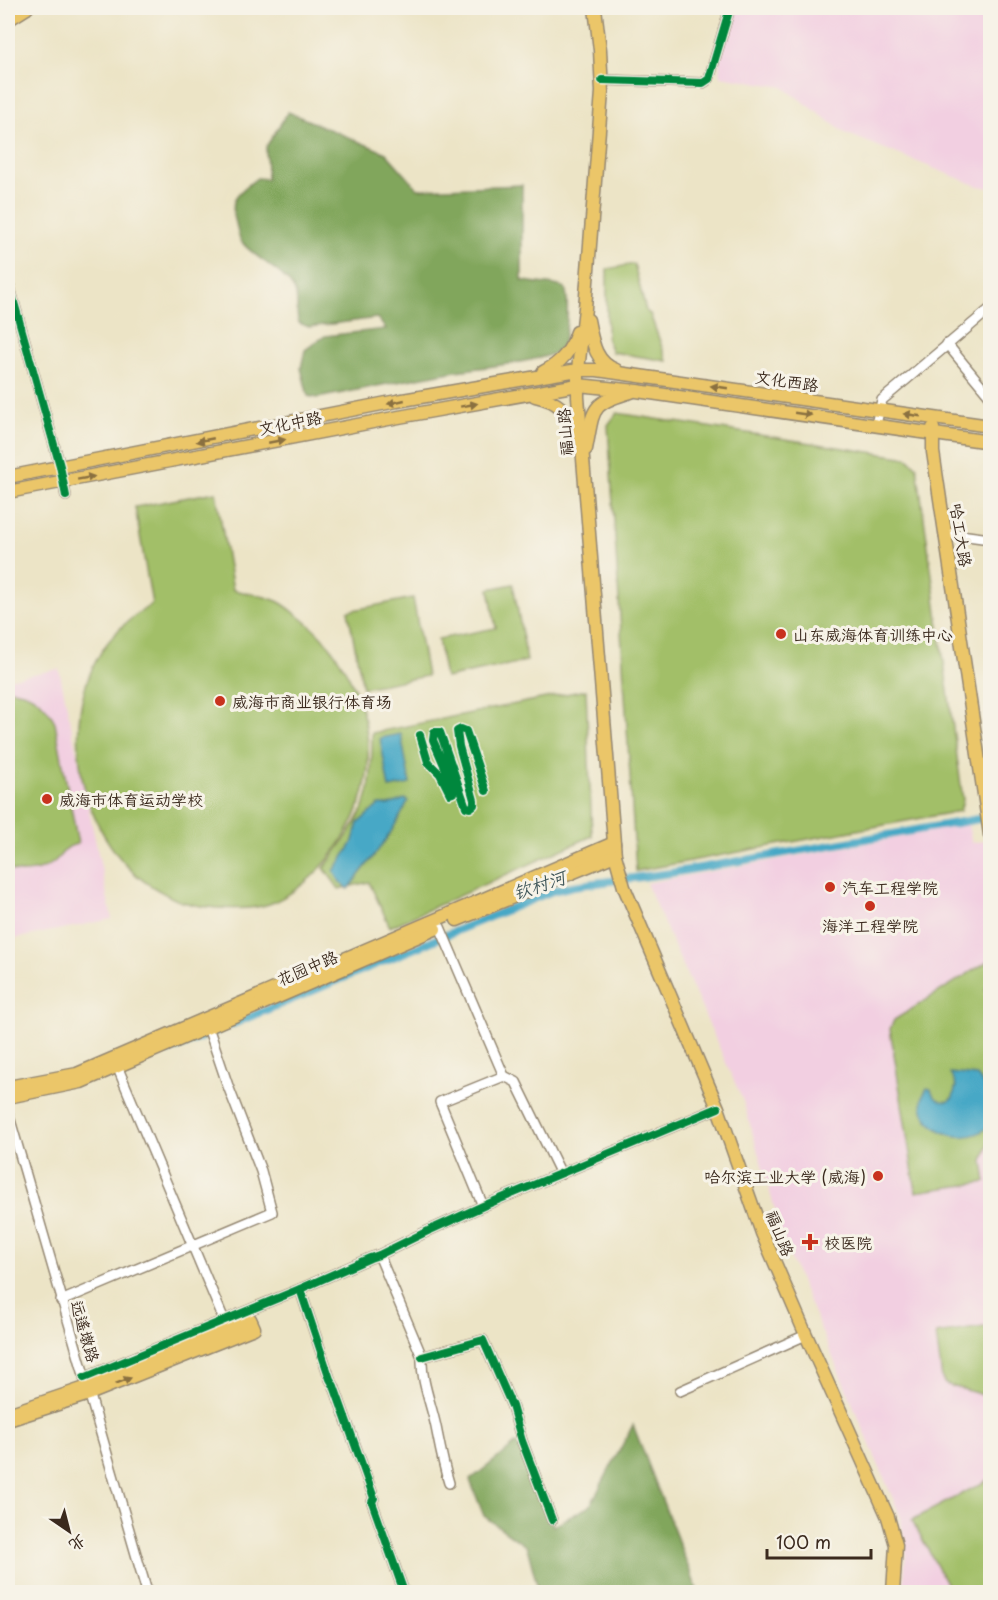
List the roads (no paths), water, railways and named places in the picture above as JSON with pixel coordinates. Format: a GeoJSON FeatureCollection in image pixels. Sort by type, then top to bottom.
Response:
{"type":"FeatureCollection","features":[{"type":"Feature","properties":{"kind":"main road"},"geometry":{"type":"LineString","coordinates":[[8,20],[27,8]]}},
{"type":"Feature","properties":{"kind":"main road","name":"福山路"},"geometry":{"type":"LineString","coordinates":[[595,8],[602,81],[578,385],[615,849],[624,887],[718,1108],[762,1233],[888,1517],[896,1545],[893,1593]]}},
{"type":"Feature","properties":{"kind":"main road"},"geometry":{"type":"LineString","coordinates":[[585,308],[594,349],[612,368],[637,375]]}},
{"type":"Feature","properties":{"kind":"main road"},"geometry":{"type":"LineString","coordinates":[[535,376],[555,366],[572,348],[585,308]]}},
{"type":"Feature","properties":{"kind":"main road","name":"文化中路"},"geometry":{"type":"LineString","coordinates":[[8,477],[535,376],[578,370]]}},
{"type":"Feature","properties":{"kind":"main road","name":"文化西路"},"geometry":{"type":"LineString","coordinates":[[578,370],[637,375],[990,426]]}},
{"type":"Feature","properties":{"kind":"main road","name":"文化中路"},"geometry":{"type":"LineString","coordinates":[[8,492],[578,385]]}},
{"type":"Feature","properties":{"kind":"main road","name":"文化西路"},"geometry":{"type":"LineString","coordinates":[[578,385],[876,424],[990,442]]}},
{"type":"Feature","properties":{"kind":"main road"},"geometry":{"type":"LineString","coordinates":[[583,465],[594,411],[607,399],[637,391]]}},
{"type":"Feature","properties":{"kind":"main road"},"geometry":{"type":"LineString","coordinates":[[530,395],[547,399],[562,408],[572,421],[583,465]]}},
{"type":"Feature","properties":{"kind":"main road","name":"哈工大路"},"geometry":{"type":"LineString","coordinates":[[934,418],[933,452],[987,791],[986,810],[990,832]]}},
{"type":"Feature","properties":{"kind":"main road"},"geometry":{"type":"LineString","coordinates":[[8,1087],[77,1074],[615,849]]}},
{"type":"Feature","properties":{"kind":"main road","name":"花园中路"},"geometry":{"type":"LineString","coordinates":[[8,1097],[81,1082],[209,1031],[441,930],[615,849]]}},
{"type":"Feature","properties":{"kind":"main road"},"geometry":{"type":"LineString","coordinates":[[8,1414],[87,1387],[254,1328],[250,1319],[87,1387],[8,1420]]}},
{"type":"Feature","properties":{"kind":"street"},"geometry":{"type":"LineString","coordinates":[[602,81],[703,83],[709,79],[730,8]]}},
{"type":"Feature","properties":{"kind":"street"},"geometry":{"type":"LineString","coordinates":[[8,281],[60,466],[66,496]]}},
{"type":"Feature","properties":{"kind":"street"},"geometry":{"type":"LineString","coordinates":[[876,424],[882,400],[990,310]]}},
{"type":"Feature","properties":{"kind":"street"},"geometry":{"type":"LineString","coordinates":[[947,344],[990,396]]}},
{"type":"Feature","properties":{"kind":"street"},"geometry":{"type":"LineString","coordinates":[[945,533],[990,539]]}},
{"type":"Feature","properties":{"kind":"street"},"geometry":{"type":"LineString","coordinates":[[441,930],[504,1076],[516,1082],[561,1174]]}},
{"type":"Feature","properties":{"kind":"street"},"geometry":{"type":"LineString","coordinates":[[61,1301],[272,1212],[261,1171],[209,1031]]}},
{"type":"Feature","properties":{"kind":"street"},"geometry":{"type":"LineString","coordinates":[[117,1066],[224,1320]]}},
{"type":"Feature","properties":{"kind":"street"},"geometry":{"type":"LineString","coordinates":[[483,1206],[440,1102],[504,1076]]}},
{"type":"Feature","properties":{"kind":"street"},"geometry":{"type":"LineString","coordinates":[[87,1387],[224,1320],[379,1256],[483,1206],[718,1108]]}},
{"type":"Feature","properties":{"kind":"street","name":"远遥墩路"},"geometry":{"type":"LineString","coordinates":[[8,1113],[147,1593]]}},
{"type":"Feature","properties":{"kind":"street"},"geometry":{"type":"LineString","coordinates":[[379,1256],[422,1357],[422,1370],[440,1454],[449,1483]]}},
{"type":"Feature","properties":{"kind":"street"},"geometry":{"type":"LineString","coordinates":[[300,1289],[374,1498],[372,1502],[375,1513],[405,1593]]}},
{"type":"Feature","properties":{"kind":"street"},"geometry":{"type":"LineString","coordinates":[[680,1391],[806,1335]]}},
{"type":"Feature","properties":{"kind":"street"},"geometry":{"type":"LineString","coordinates":[[422,1357],[483,1340],[512,1406],[522,1441],[552,1520]]}},
{"type":"Feature","properties":{"kind":"water"},"geometry":{"type":"Polygon","coordinates":[[[401,734],[410,784],[389,788],[380,738],[401,734]]]}},
{"type":"Feature","properties":{"kind":"water"},"geometry":{"type":"Polygon","coordinates":[[[405,799],[408,801],[395,825],[348,889],[340,882],[334,871],[352,844],[358,823],[379,805],[389,805],[405,799]]]}},
{"type":"Feature","properties":{"kind":"water"},"geometry":{"type":"Polygon","coordinates":[[[950,1073],[977,1076],[990,1093],[990,1125],[978,1133],[964,1136],[951,1135],[939,1130],[929,1122],[923,1112],[922,1100],[927,1088],[931,1089],[933,1095],[939,1100],[948,1101],[953,1097],[956,1085],[950,1073]]]}},
{"type":"Feature","properties":{"kind":"waterway","name":"钦村河"},"geometry":{"type":"LineString","coordinates":[[168,1051],[552,891],[573,886],[671,873],[990,817]]}},
{"type":"Feature","properties":{"kind":"place","name":"山东威海体育训练中心"},"geometry":{"type":"Point","coordinates":[781,634]}},
{"type":"Feature","properties":{"kind":"place","name":"威海市商业银行体育场"},"geometry":{"type":"Point","coordinates":[220,701]}},
{"type":"Feature","properties":{"kind":"place","name":"威海市体育运动学校"},"geometry":{"type":"Point","coordinates":[47,799]}},
{"type":"Feature","properties":{"kind":"place","name":"汽车工程学院"},"geometry":{"type":"Point","coordinates":[830,887]}},
{"type":"Feature","properties":{"kind":"place","name":"海洋工程学院"},"geometry":{"type":"Point","coordinates":[870,906]}},
{"type":"Feature","properties":{"kind":"place","name":"哈尔滨工业大学 (威海)"},"geometry":{"type":"Point","coordinates":[878,1176]}},
{"type":"Feature","properties":{"kind":"place","name":"校医院"},"geometry":{"type":"Point","coordinates":[810,1242]}}]}
